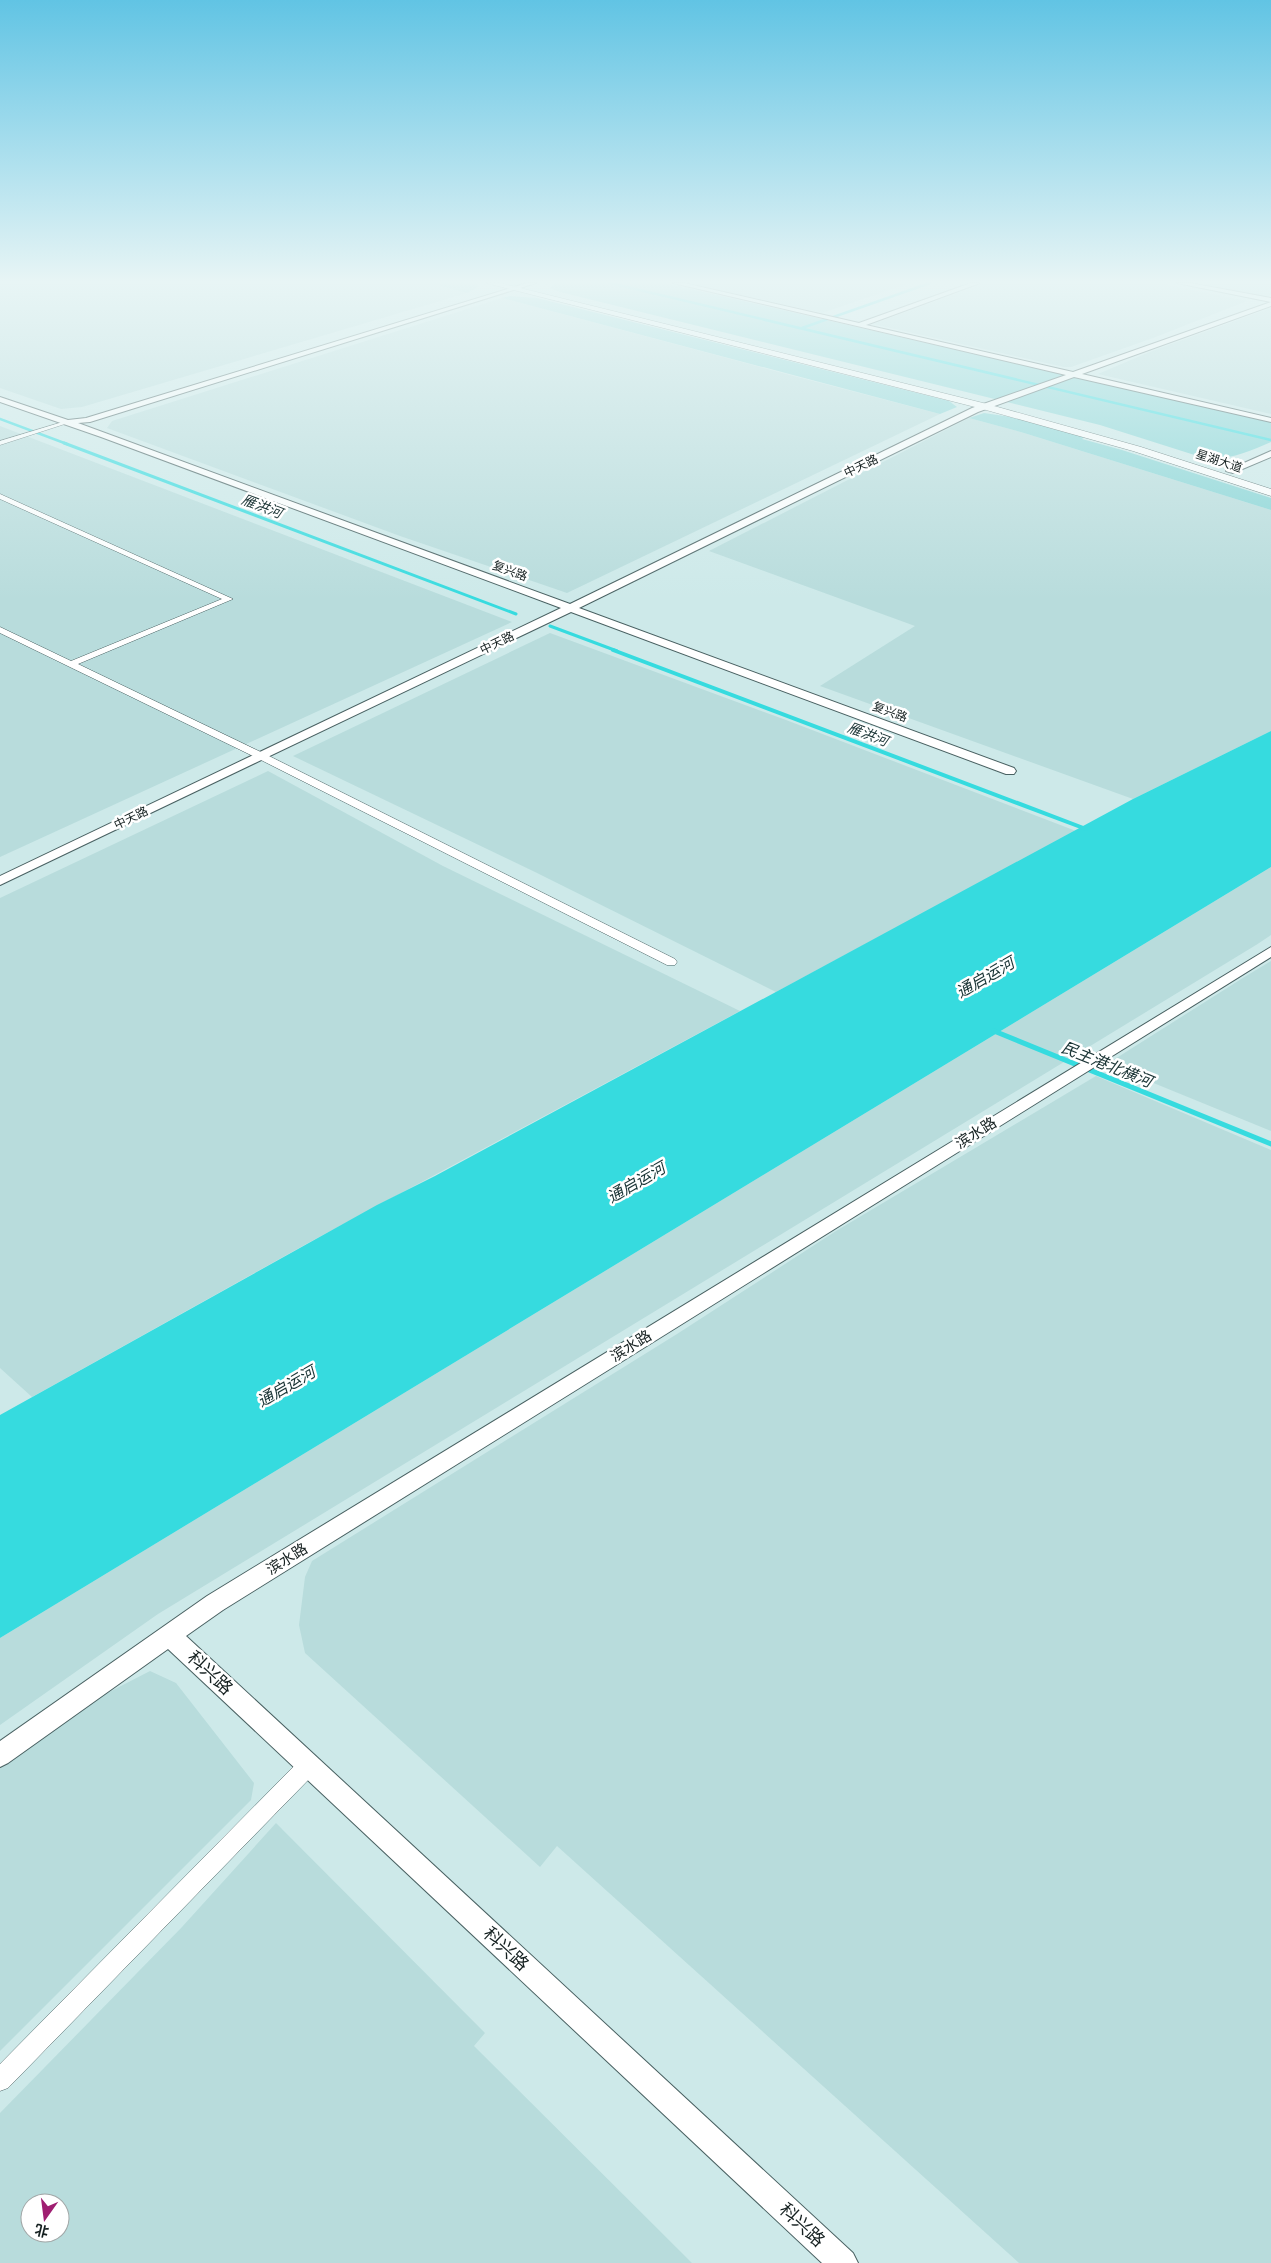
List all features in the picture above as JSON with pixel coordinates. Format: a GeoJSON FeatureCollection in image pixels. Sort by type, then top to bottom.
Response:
{"type":"FeatureCollection","features":[{"type":"Feature","properties":{"kind":"main road","name":"星湖大道"},"geometry":{"type":"LineString","coordinates":[[927,389],[1092,429],[1271,484]]}},
{"type":"Feature","properties":{"kind":"main road","name":"星湖大道"},"geometry":{"type":"LineString","coordinates":[[988,404],[1271,493]]}},
{"type":"Feature","properties":{"kind":"street"},"geometry":{"type":"LineString","coordinates":[[0,443],[68,422],[87,420],[187,389]]}},
{"type":"Feature","properties":{"kind":"street","name":"中天路"},"geometry":{"type":"LineString","coordinates":[[0,881],[569,608],[988,404],[1032,389]]}},
{"type":"Feature","properties":{"kind":"street"},"geometry":{"type":"LineString","coordinates":[[1141,389],[1271,420]]}},
{"type":"Feature","properties":{"kind":"street","name":"复兴路"},"geometry":{"type":"LineString","coordinates":[[0,400],[68,422],[1010,771]]}},
{"type":"Feature","properties":{"kind":"street"},"geometry":{"type":"LineString","coordinates":[[1230,471],[1271,454]]}},
{"type":"Feature","properties":{"kind":"street"},"geometry":{"type":"LineString","coordinates":[[0,496],[229,599],[71,664]]}},
{"type":"Feature","properties":{"kind":"street"},"geometry":{"type":"LineString","coordinates":[[0,630],[261,756],[671,962]]}},
{"type":"Feature","properties":{"kind":"street"},"geometry":{"type":"LineString","coordinates":[[0,642],[14,637]]}},
{"type":"Feature","properties":{"kind":"street","name":"滨水路"},"geometry":{"type":"LineString","coordinates":[[0,1755],[215,1603],[1271,951]]}},
{"type":"Feature","properties":{"kind":"street","name":"科兴路"},"geometry":{"type":"LineString","coordinates":[[169,1635],[843,2263]]}},
{"type":"Feature","properties":{"kind":"street"},"geometry":{"type":"LineString","coordinates":[[0,2080],[309,1765]]}},
{"type":"Feature","properties":{"kind":"shaded area"},"geometry":{"type":"Polygon","coordinates":[[[2,389],[144,389],[82,407],[61,409],[2,389]]]}},
{"type":"Feature","properties":{"kind":"shaded area"},"geometry":{"type":"Polygon","coordinates":[[[215,389],[842,389],[940,414],[567,593],[400,536],[107,428],[112,421],[215,389]]]}},
{"type":"Feature","properties":{"kind":"shaded area"},"geometry":{"type":"Polygon","coordinates":[[[844,389],[899,389],[949,401],[957,407],[940,414],[844,389]]]}},
{"type":"Feature","properties":{"kind":"shaded area"},"geometry":{"type":"Polygon","coordinates":[[[952,389],[1125,389],[1271,422],[1271,442],[1230,457],[1213,459],[1204,458],[1100,425],[952,389]]]}},
{"type":"Feature","properties":{"kind":"shaded area"},"geometry":{"type":"Polygon","coordinates":[[[1161,389],[1271,389],[1271,414],[1161,389]]]}},
{"type":"Feature","properties":{"kind":"shaded area"},"geometry":{"type":"Polygon","coordinates":[[[984,413],[1011,417],[1084,437],[1082,439],[1271,498],[1271,510],[1024,433],[969,418],[984,413]]]}},
{"type":"Feature","properties":{"kind":"shaded area"},"geometry":{"type":"Polygon","coordinates":[[[969,418],[1024,433],[1271,510],[1271,731],[1133,799],[820,686],[915,626],[709,551],[969,418]]]}},
{"type":"Feature","properties":{"kind":"shaded area"},"geometry":{"type":"Polygon","coordinates":[[[0,426],[512,622],[0,857],[0,426]]]}},
{"type":"Feature","properties":{"kind":"shaded area"},"geometry":{"type":"Polygon","coordinates":[[[550,633],[786,720],[1076,831],[776,992],[535,872],[293,756],[550,633]]]}},
{"type":"Feature","properties":{"kind":"shaded area"},"geometry":{"type":"Polygon","coordinates":[[[268,771],[443,866],[740,1011],[308,1243],[32,1397],[0,1368],[0,898],[268,771]]]}},
{"type":"Feature","properties":{"kind":"shaded area"},"geometry":{"type":"Polygon","coordinates":[[[1271,867],[1271,935],[158,1614],[0,1725],[0,1638],[1271,867]]]}},
{"type":"Feature","properties":{"kind":"shaded area"},"geometry":{"type":"Polygon","coordinates":[[[1271,961],[1271,1131],[1107,1064],[1246,976],[1271,961]]]}},
{"type":"Feature","properties":{"kind":"shaded area"},"geometry":{"type":"Polygon","coordinates":[[[1096,1076],[1271,1150],[1271,2263],[1019,2263],[557,1846],[540,1867],[305,1653],[299,1625],[305,1577],[312,1561],[677,1334],[836,1231],[1096,1076]]]}},
{"type":"Feature","properties":{"kind":"shaded area"},"geometry":{"type":"Polygon","coordinates":[[[150,1671],[176,1683],[254,1783],[251,1800],[0,2051],[0,1765],[90,1702],[150,1671]]]}},
{"type":"Feature","properties":{"kind":"shaded area"},"geometry":{"type":"Polygon","coordinates":[[[276,1823],[485,2033],[474,2046],[692,2263],[0,2263],[0,2113],[182,1927],[276,1823]]]}},
{"type":"Feature","properties":{"kind":"water","name":"通启运河"},"geometry":{"type":"Polygon","coordinates":[[[1271,731],[1271,867],[0,1638],[0,1415],[377,1205],[435,1176],[1133,799],[1271,731]]]}},
{"type":"Feature","properties":{"kind":"waterway"},"geometry":{"type":"LineString","coordinates":[[1055,389],[1271,440]]}},
{"type":"Feature","properties":{"kind":"waterway","name":"雁洪河"},"geometry":{"type":"LineString","coordinates":[[0,419],[67,444]]}},
{"type":"Feature","properties":{"kind":"waterway","name":"雁洪河"},"geometry":{"type":"LineString","coordinates":[[64,443],[516,614]]}},
{"type":"Feature","properties":{"kind":"waterway","name":"雁洪河"},"geometry":{"type":"LineString","coordinates":[[550,626],[617,651]]}},
{"type":"Feature","properties":{"kind":"waterway","name":"雁洪河"},"geometry":{"type":"LineString","coordinates":[[613,650],[1086,829]]}},
{"type":"Feature","properties":{"kind":"waterway","name":"民主港北横河"},"geometry":{"type":"LineString","coordinates":[[994,1031],[1271,1144]]}}]}
